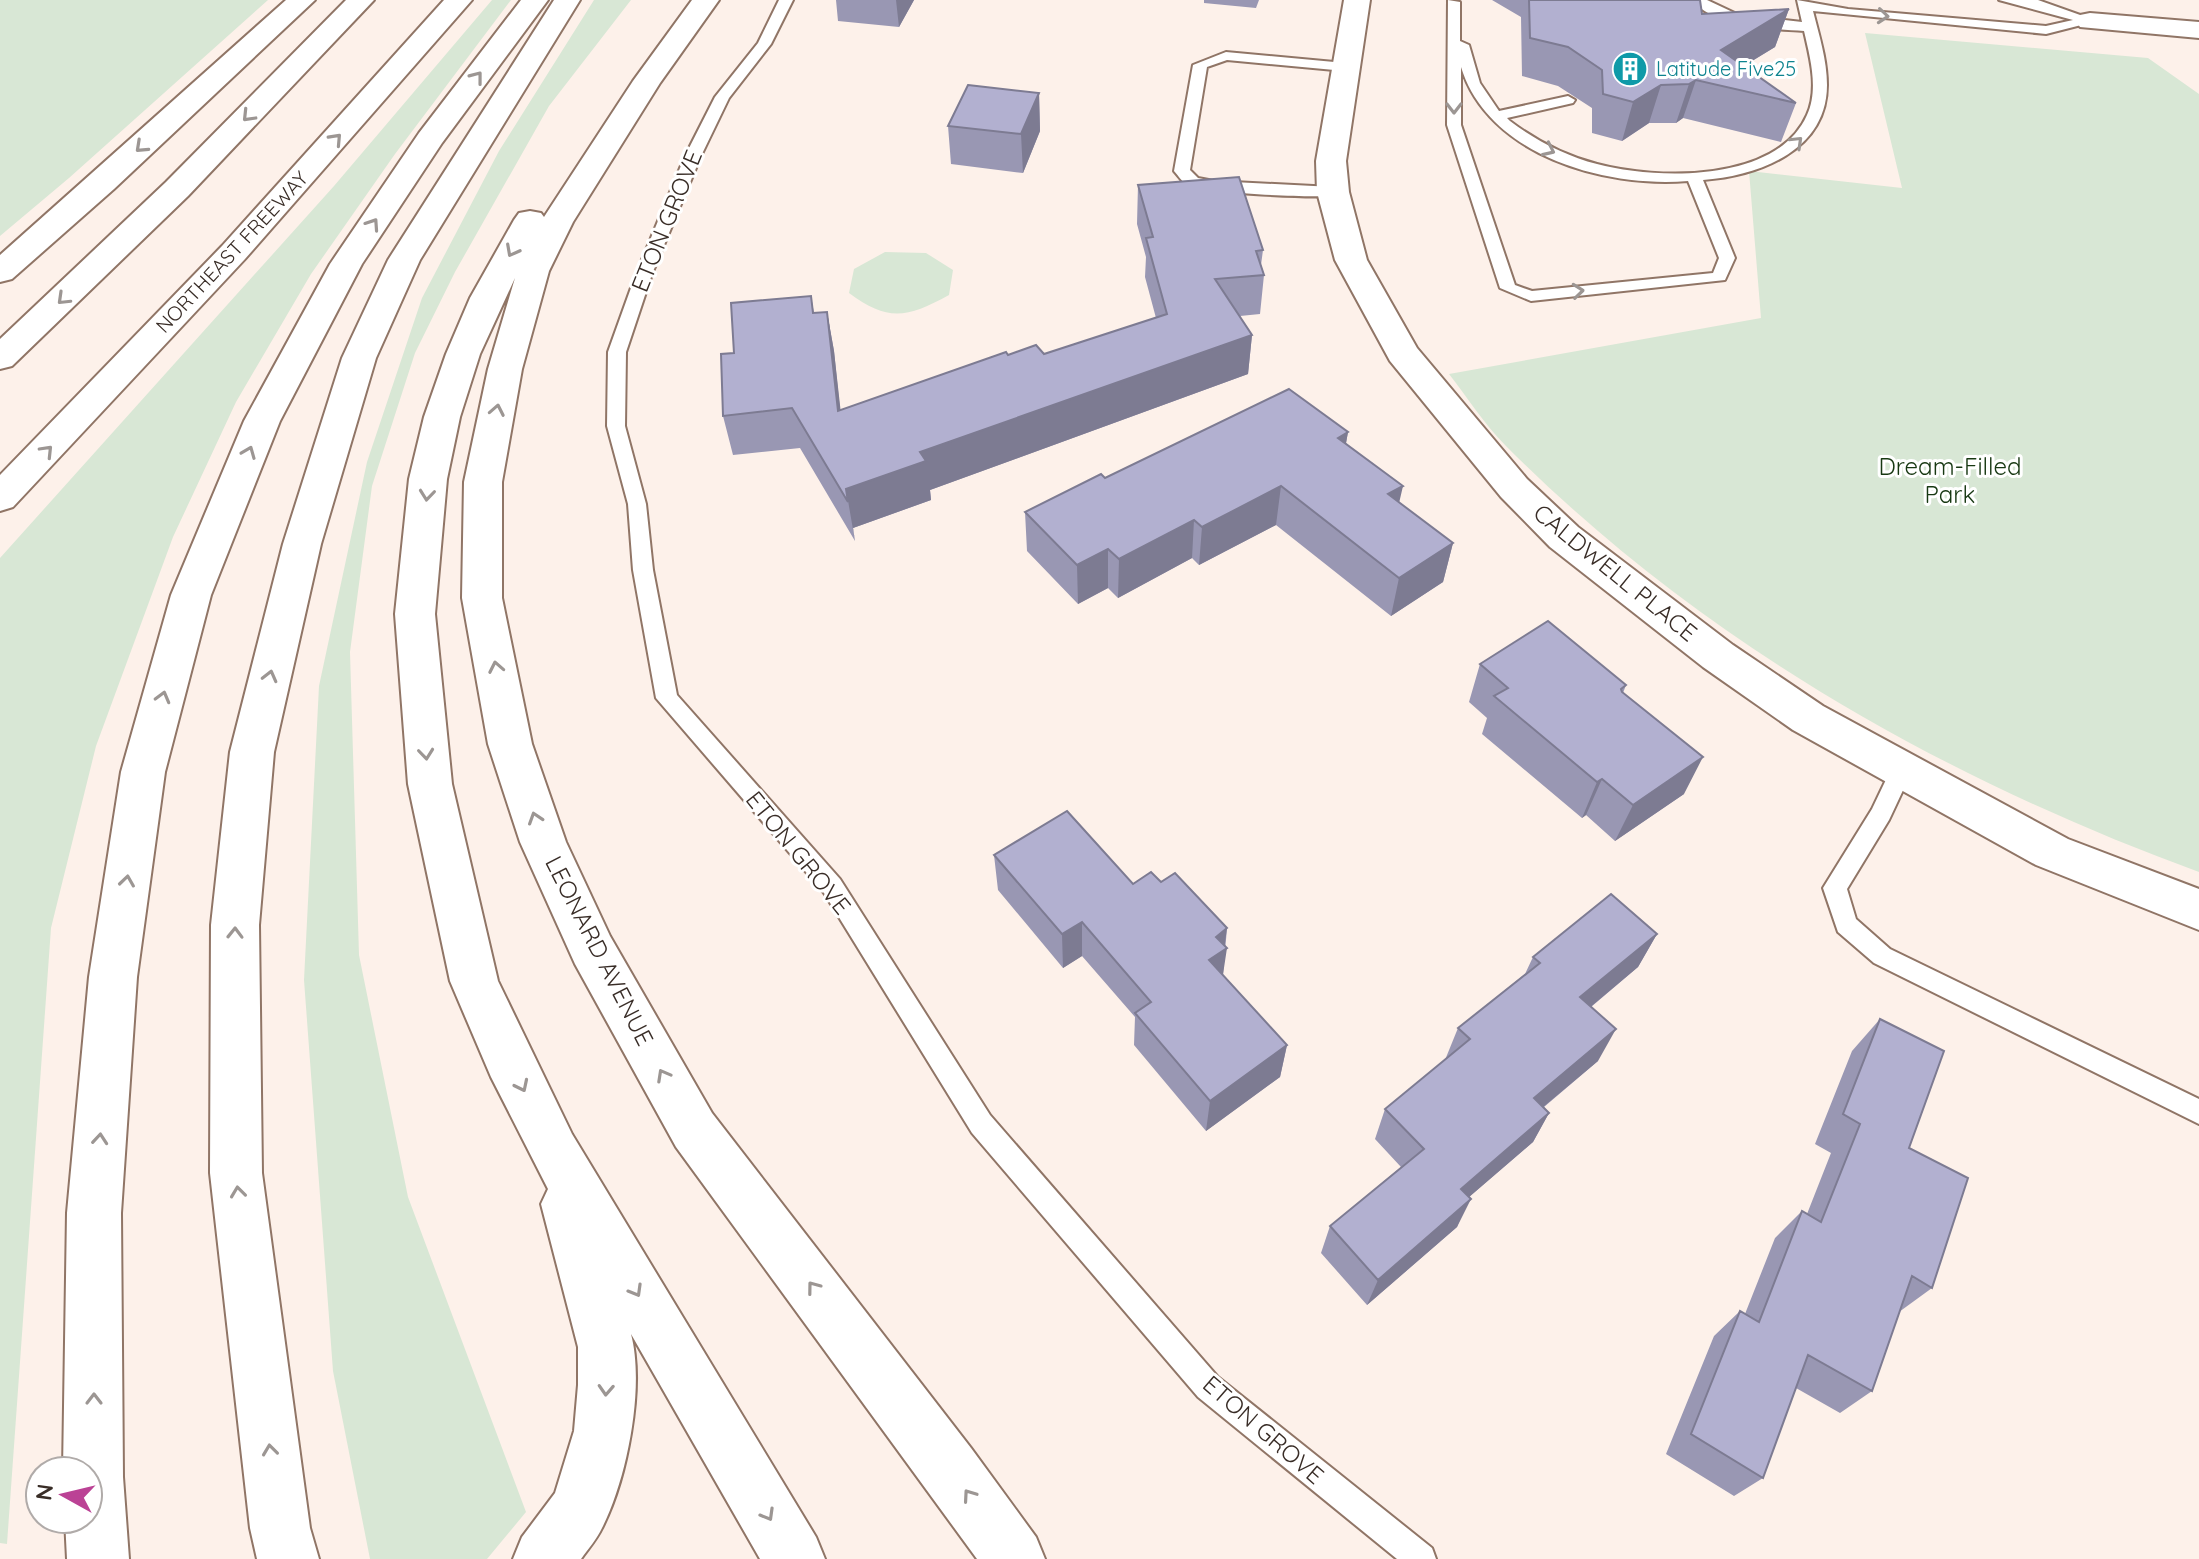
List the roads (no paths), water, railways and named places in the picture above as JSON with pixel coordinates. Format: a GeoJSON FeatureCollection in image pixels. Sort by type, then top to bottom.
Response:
{"type":"FeatureCollection","features":[{"type":"Feature","properties":{"kind":"main road"},"geometry":{"type":"LineString","coordinates":[[0,272],[302,0]]}},
{"type":"Feature","properties":{"kind":"main road"},"geometry":{"type":"LineString","coordinates":[[0,358],[177,189],[361,0]]}},
{"type":"Feature","properties":{"kind":"main road","name":"NORTHEAST FREEWAY"},"geometry":{"type":"LineString","coordinates":[[0,498],[126,368],[374,98],[459,0]]}},
{"type":"Feature","properties":{"kind":"main road"},"geometry":{"type":"LineString","coordinates":[[98,1559],[93,1477],[94,1213],[113,977],[143,772],[191,595],[262,421],[346,264],[430,139],[535,0]]}},
{"type":"Feature","properties":{"kind":"main road"},"geometry":{"type":"LineString","coordinates":[[284,1543],[236,1173],[235,925],[252,752],[302,544],[359,358],[404,260],[567,0]]}},
{"type":"Feature","properties":{"kind":"main road","name":"LEONARD AVENUE"},"geometry":{"type":"LineString","coordinates":[[706,0],[647,81],[557,222],[539,259],[505,369],[483,482],[482,598],[510,744],[543,842],[592,949],[694,1130],[950,1469],[1014,1559]]}},
{"type":"Feature","properties":{"kind":"main road","name":"CALDWELL PLACE"},"geometry":{"type":"LineString","coordinates":[[1357,0],[1331,161],[1333,192],[1351,260],[1402,353],[1514,488],[1564,537],[1718,656],[1808,718],[2052,852],[2199,910]]}},
{"type":"Feature","properties":{"kind":"main road"},"geometry":{"type":"LineString","coordinates":[[2142,0],[2154,26]]}},
{"type":"Feature","properties":{"kind":"main road"},"geometry":{"type":"LineString","coordinates":[[2090,21],[2199,30]]}},
{"type":"Feature","properties":{"kind":"main road","name":"LEONARD AVENUE"},"geometry":{"type":"LineString","coordinates":[[647,81],[540,205],[487,298],[463,354],[442,417],[428,479],[415,614],[430,784],[474,981],[554,1151],[794,1559]]}},
{"type":"Feature","properties":{"kind":"main road"},"geometry":{"type":"LineString","coordinates":[[544,1559],[580,1509],[603,1431],[607,1385],[606,1347],[554,1151]]}},
{"type":"Feature","properties":{"kind":"lane","name":"ETON GROVE"},"geometry":{"type":"LineString","coordinates":[[786,0],[764,44],[722,97],[693,156],[644,274],[617,352],[616,426],[637,504],[643,570],[667,698],[832,886],[981,1124],[1208,1387],[1421,1559]]}},
{"type":"Feature","properties":{"kind":"lane"},"geometry":{"type":"LineString","coordinates":[[1698,0],[1721,13],[1741,19],[1810,27]]}},
{"type":"Feature","properties":{"kind":"lane"},"geometry":{"type":"LineString","coordinates":[[2006,0],[2038,4],[2090,21]]}},
{"type":"Feature","properties":{"kind":"lane"},"geometry":{"type":"LineString","coordinates":[[1453,1],[1454,125],[1508,288],[1531,296],[1719,277],[1727,258],[1694,178]]}},
{"type":"Feature","properties":{"kind":"lane"},"geometry":{"type":"LineString","coordinates":[[1453,1],[1467,68],[1477,94],[1495,116],[1517,134],[1549,151],[1592,167],[1626,174],[1694,178],[1755,166],[1784,154],[1806,135],[1817,111],[1819,68],[1805,3],[1848,13],[2046,30],[2090,21]]}},
{"type":"Feature","properties":{"kind":"lane"},"geometry":{"type":"LineString","coordinates":[[1333,192],[1214,186],[1193,182],[1182,171],[1200,65],[1226,56],[1345,67]]}},
{"type":"Feature","properties":{"kind":"lane"},"geometry":{"type":"LineString","coordinates":[[1495,116],[1568,100]]}},
{"type":"Feature","properties":{"kind":"lane"},"geometry":{"type":"LineString","coordinates":[[1901,771],[1881,814],[1835,888],[1846,925],[1882,956],[2199,1112]]}},
{"type":"Feature","properties":{"kind":"place","name":"Latitude Five25"},"geometry":{"type":"Point","coordinates":[1630,69]}},
{"type":"Feature","properties":{"kind":"park label","name":"Dream-Filled Park"},"geometry":{"type":"Point","coordinates":[1950,481]}}]}
